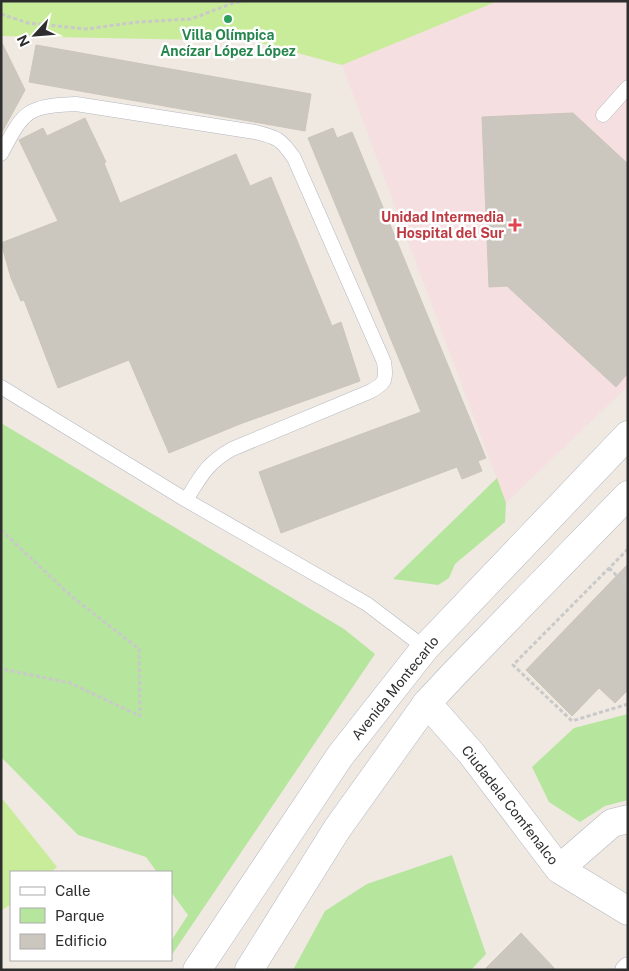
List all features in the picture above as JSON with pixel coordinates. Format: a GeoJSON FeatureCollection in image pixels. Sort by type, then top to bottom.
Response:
{"type":"FeatureCollection","features":[{"type":"Feature","properties":{"kind":"main road","name":"Avenida Montecarlo"},"geometry":{"type":"LineString","coordinates":[[197,970],[340,756],[425,648],[628,435]]}},
{"type":"Feature","properties":{"kind":"main road"},"geometry":{"type":"LineString","coordinates":[[249,970],[337,829],[427,703],[628,496]]}},
{"type":"Feature","properties":{"kind":"main road","name":"Ciudadela Comfenalco"},"geometry":{"type":"LineString","coordinates":[[427,703],[471,752],[559,869],[628,911]]}},
{"type":"Feature","properties":{"kind":"main road"},"geometry":{"type":"LineString","coordinates":[[559,869],[612,823],[628,819]]}},
{"type":"Feature","properties":{"kind":"lane"},"geometry":{"type":"LineString","coordinates":[[603,115],[628,88]]}},
{"type":"Feature","properties":{"kind":"lane"},"geometry":{"type":"LineString","coordinates":[[1,154],[19,121],[27,114],[36,109],[53,105],[76,104],[272,136],[284,143],[294,158],[384,362],[386,374],[378,387],[368,392],[218,456],[206,468],[186,500]]}},
{"type":"Feature","properties":{"kind":"lane"},"geometry":{"type":"LineString","coordinates":[[1,387],[186,500],[367,604],[425,648]]}},
{"type":"Feature","properties":{"kind":"path"},"geometry":{"type":"LineString","coordinates":[[1,14],[28,23],[86,29],[138,22],[191,19],[233,3],[244,1]]}},
{"type":"Feature","properties":{"kind":"path"},"geometry":{"type":"LineString","coordinates":[[1,530],[70,595],[139,649],[140,716],[70,683],[6,670],[1,667]]}},
{"type":"Feature","properties":{"kind":"path"},"geometry":{"type":"LineString","coordinates":[[628,549],[513,664],[572,721],[628,704]]}},
{"type":"Feature","properties":{"kind":"path"},"geometry":{"type":"LineString","coordinates":[[608,568],[628,588]]}},
{"type":"Feature","properties":{"kind":"shaded area","name":"Unidad Intermedia Hospital del Sur"},"geometry":{"type":"Polygon","coordinates":[[[498,1],[628,1],[628,386],[506,503],[342,65],[498,1]]]}},
{"type":"Feature","properties":{"kind":"green space","name":"Villa Olímpica Ancízar López López"},"geometry":{"type":"Polygon","coordinates":[[[1,1],[498,1],[342,65],[253,41],[1,36],[1,1]]]}},
{"type":"Feature","properties":{"kind":"green space"},"geometry":{"type":"Polygon","coordinates":[[[1,423],[344,629],[375,654],[172,955],[172,939],[188,915],[172,893],[172,871],[156,871],[146,857],[78,835],[1,757],[1,423]]]}},
{"type":"Feature","properties":{"kind":"green space"},"geometry":{"type":"Polygon","coordinates":[[[497,478],[506,503],[505,522],[455,564],[449,578],[438,585],[393,579],[497,478]]]}},
{"type":"Feature","properties":{"kind":"green space"},"geometry":{"type":"Polygon","coordinates":[[[628,714],[628,800],[605,806],[580,822],[549,802],[532,767],[574,728],[628,714]]]}},
{"type":"Feature","properties":{"kind":"green space"},"geometry":{"type":"Polygon","coordinates":[[[1,797],[57,867],[52,871],[10,871],[10,905],[1,911],[1,797]]]}},
{"type":"Feature","properties":{"kind":"green space"},"geometry":{"type":"Polygon","coordinates":[[[452,855],[486,954],[471,970],[293,970],[325,911],[367,884],[452,855]]]}},
{"type":"Feature","properties":{"kind":"building"},"geometry":{"type":"Polygon","coordinates":[[[1,41],[25,90],[1,134],[1,41]]]}},
{"type":"Feature","properties":{"kind":"building"},"geometry":{"type":"Polygon","coordinates":[[[36,45],[311,94],[305,131],[29,82],[36,45]]]}},
{"type":"Feature","properties":{"kind":"building"},"geometry":{"type":"Polygon","coordinates":[[[573,113],[628,164],[628,373],[616,387],[507,286],[489,287],[482,117],[573,113]]]}},
{"type":"Feature","properties":{"kind":"building"},"geometry":{"type":"Polygon","coordinates":[[[85,118],[106,162],[104,163],[120,203],[236,154],[250,186],[271,177],[332,326],[341,322],[360,381],[240,424],[169,453],[129,360],[58,388],[24,300],[21,301],[11,278],[1,243],[58,221],[19,140],[43,128],[47,136],[85,118]]]}},
{"type":"Feature","properties":{"kind":"building"},"geometry":{"type":"Polygon","coordinates":[[[333,128],[337,138],[352,132],[486,458],[478,461],[482,471],[462,479],[457,467],[281,533],[259,472],[421,412],[308,138],[333,128]]]}},
{"type":"Feature","properties":{"kind":"building"},"geometry":{"type":"Polygon","coordinates":[[[628,564],[628,690],[615,703],[599,688],[572,716],[526,670],[628,564]]]}},
{"type":"Feature","properties":{"kind":"building"},"geometry":{"type":"Polygon","coordinates":[[[521,933],[556,970],[484,970],[521,933]]]}},
{"type":"Feature","properties":{"kind":"place","name":"Villa Olímpica Ancízar López López"},"geometry":{"type":"Point","coordinates":[228,19]}},
{"type":"Feature","properties":{"kind":"place","name":"Unidad Intermedia Hospital del Sur"},"geometry":{"type":"Point","coordinates":[515,225]}}]}
